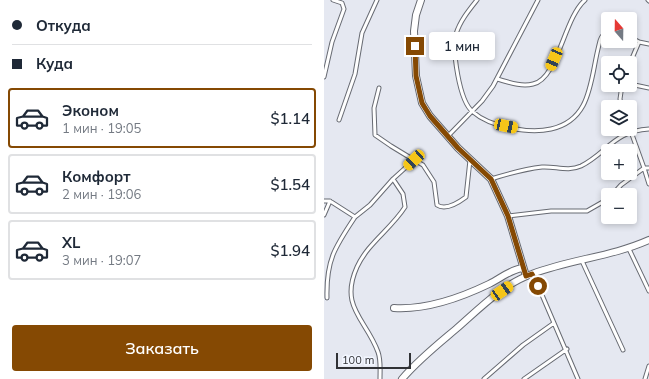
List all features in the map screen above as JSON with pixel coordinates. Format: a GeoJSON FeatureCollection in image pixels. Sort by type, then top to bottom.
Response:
{"type":"FeatureCollection","features":[{"type":"Feature","properties":{"kind":"street"},"geometry":{"type":"LineString","coordinates":[[421,0],[416,15],[414,31],[418,91],[422,103],[430,116],[448,137],[491,179],[508,216],[522,268],[526,276]]}},
{"type":"Feature","properties":{"kind":"street"},"geometry":{"type":"LineString","coordinates":[[402,379],[430,350],[495,295],[526,276],[581,259],[603,256],[629,249],[649,240]]}},
{"type":"Feature","properties":{"kind":"street"},"geometry":{"type":"LineString","coordinates":[[394,308],[407,309],[442,302],[467,294],[497,280],[510,271],[522,268]]}},
{"type":"Feature","properties":{"kind":"lane"},"geometry":{"type":"LineString","coordinates":[[324,77],[332,42],[344,9],[342,3],[333,0]]}},
{"type":"Feature","properties":{"kind":"lane"},"geometry":{"type":"LineString","coordinates":[[339,120],[355,74],[362,33],[377,0]]}},
{"type":"Feature","properties":{"kind":"lane"},"geometry":{"type":"LineString","coordinates":[[477,0],[458,28],[454,44],[457,73],[462,92],[472,111],[496,124],[519,129],[542,130],[561,126],[570,121],[582,109],[601,38]]}},
{"type":"Feature","properties":{"kind":"lane"},"geometry":{"type":"LineString","coordinates":[[448,137],[482,101],[497,79],[538,0]]}},
{"type":"Feature","properties":{"kind":"lane"},"geometry":{"type":"LineString","coordinates":[[497,79],[521,85],[534,84],[543,80],[549,71],[575,12],[585,0]]}},
{"type":"Feature","properties":{"kind":"lane"},"geometry":{"type":"LineString","coordinates":[[633,56],[639,42],[649,44]]}},
{"type":"Feature","properties":{"kind":"lane"},"geometry":{"type":"LineString","coordinates":[[637,85],[649,88]]}},
{"type":"Feature","properties":{"kind":"lane"},"geometry":{"type":"LineString","coordinates":[[379,88],[374,108],[375,135],[423,165],[428,172],[436,190],[436,204],[442,208],[455,204],[466,197],[470,160]]}},
{"type":"Feature","properties":{"kind":"lane"},"geometry":{"type":"LineString","coordinates":[[637,130],[649,129]]}},
{"type":"Feature","properties":{"kind":"lane"},"geometry":{"type":"LineString","coordinates":[[491,179],[541,167],[575,168],[588,161],[620,136]]}},
{"type":"Feature","properties":{"kind":"lane"},"geometry":{"type":"LineString","coordinates":[[633,136],[649,184]]}},
{"type":"Feature","properties":{"kind":"lane"},"geometry":{"type":"LineString","coordinates":[[327,298],[328,265],[355,216],[370,206],[393,179],[414,160]]}},
{"type":"Feature","properties":{"kind":"lane"},"geometry":{"type":"LineString","coordinates":[[618,188],[644,168],[649,168]]}},
{"type":"Feature","properties":{"kind":"lane"},"geometry":{"type":"LineString","coordinates":[[380,379],[379,354],[354,306],[351,295],[351,285],[357,266],[405,207],[403,194],[393,179]]}},
{"type":"Feature","properties":{"kind":"lane"},"geometry":{"type":"LineString","coordinates":[[324,201],[330,201],[355,216]]}},
{"type":"Feature","properties":{"kind":"lane"},"geometry":{"type":"LineString","coordinates":[[324,215],[330,201]]}},
{"type":"Feature","properties":{"kind":"lane"},"geometry":{"type":"LineString","coordinates":[[508,216],[551,212],[587,211],[601,204]]}},
{"type":"Feature","properties":{"kind":"lane"},"geometry":{"type":"LineString","coordinates":[[629,249],[649,291]]}},
{"type":"Feature","properties":{"kind":"lane"},"geometry":{"type":"LineString","coordinates":[[581,259],[623,350]]}},
{"type":"Feature","properties":{"kind":"lane"},"geometry":{"type":"LineString","coordinates":[[532,274],[567,349],[578,379]]}},
{"type":"Feature","properties":{"kind":"lane"},"geometry":{"type":"LineString","coordinates":[[484,379],[523,346],[554,323]]}},
{"type":"Feature","properties":{"kind":"lane"},"geometry":{"type":"LineString","coordinates":[[524,379],[567,349]]}},
{"type":"Feature","properties":{"kind":"lane"},"geometry":{"type":"LineString","coordinates":[[645,379],[649,366]]}},
{"type":"Feature","properties":{"kind":"route"},"geometry":{"type":"LineString","coordinates":[[415,46],[416,76],[418,91],[422,103],[430,116],[458,148],[491,179],[508,216],[522,268],[526,276],[532,274],[538,286]]}}]}
